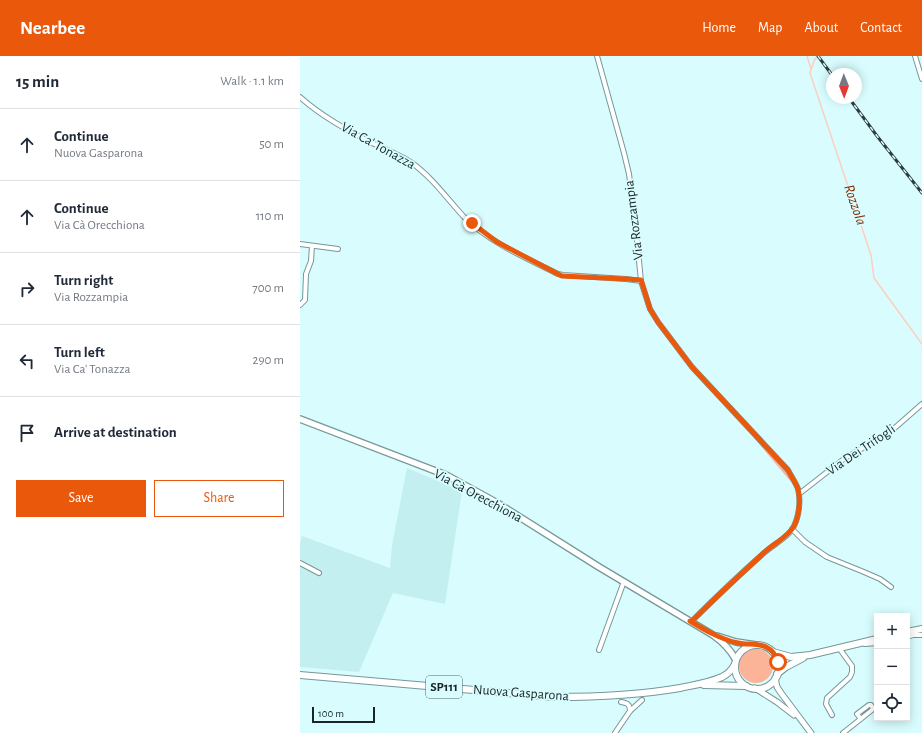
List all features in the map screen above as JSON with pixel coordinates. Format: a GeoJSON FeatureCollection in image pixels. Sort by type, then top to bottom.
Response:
{"type":"FeatureCollection","features":[{"type":"Feature","properties":{"kind":"main road","name":"Via Cà Orecchiona"},"geometry":{"type":"LineString","coordinates":[[300,419],[446,475],[499,504],[624,582],[713,635],[725,644],[736,662]]}},
{"type":"Feature","properties":{"kind":"main road"},"geometry":{"type":"LineString","coordinates":[[910,631],[922,629]]}},
{"type":"Feature","properties":{"kind":"main road","name":"Via Cà Orecchiona"},"geometry":{"type":"LineString","coordinates":[[713,635],[736,642],[756,645]]}},
{"type":"Feature","properties":{"kind":"main road"},"geometry":{"type":"LineString","coordinates":[[756,645],[762,646],[781,655],[791,657],[810,655],[874,640]]}},
{"type":"Feature","properties":{"kind":"main road","name":"Nuova Gasparona"},"geometry":{"type":"LineString","coordinates":[[695,685],[724,676],[732,669],[740,653],[751,646],[756,645]]}},
{"type":"Feature","properties":{"kind":"main road"},"geometry":{"type":"LineString","coordinates":[[772,651],[778,662],[776,676]]}},
{"type":"Feature","properties":{"kind":"main road"},"geometry":{"type":"LineString","coordinates":[[755,688],[769,685],[776,676],[791,664],[810,655]]}},
{"type":"Feature","properties":{"kind":"main road"},"geometry":{"type":"LineString","coordinates":[[736,662],[735,671],[741,682],[746,686]]}},
{"type":"Feature","properties":{"kind":"main road","name":"Nuova Gasparona"},"geometry":{"type":"LineString","coordinates":[[300,675],[555,697],[623,696],[695,685],[714,684],[755,688]]}},
{"type":"Feature","properties":{"kind":"street","name":"Via Rozzampia"},"geometry":{"type":"LineString","coordinates":[[597,56],[629,174],[641,280],[650,309],[692,367],[788,470],[799,494],[798,512],[792,529]]}},
{"type":"Feature","properties":{"kind":"street"},"geometry":{"type":"LineString","coordinates":[[915,56],[922,78]]}},
{"type":"Feature","properties":{"kind":"street","name":"Via Ca' Tonazza"},"geometry":{"type":"LineString","coordinates":[[300,97],[308,105],[327,117],[412,164],[429,178],[474,225],[497,242],[534,262],[562,276],[641,280]]}},
{"type":"Feature","properties":{"kind":"street"},"geometry":{"type":"LineString","coordinates":[[300,244],[338,249]]}},
{"type":"Feature","properties":{"kind":"street"},"geometry":{"type":"LineString","coordinates":[[300,305],[305,300],[306,274],[311,261],[312,246]]}},
{"type":"Feature","properties":{"kind":"street","name":"Via Dei Trifogli"},"geometry":{"type":"LineString","coordinates":[[799,494],[845,458],[886,435],[922,404]]}},
{"type":"Feature","properties":{"kind":"street"},"geometry":{"type":"LineString","coordinates":[[690,621],[693,620],[770,547],[792,529],[805,542],[827,557],[880,579],[891,587]]}},
{"type":"Feature","properties":{"kind":"street"},"geometry":{"type":"LineString","coordinates":[[300,563],[319,574]]}},
{"type":"Feature","properties":{"kind":"street"},"geometry":{"type":"LineString","coordinates":[[599,650],[624,582]]}},
{"type":"Feature","properties":{"kind":"street"},"geometry":{"type":"LineString","coordinates":[[910,636],[922,635]]}},
{"type":"Feature","properties":{"kind":"street"},"geometry":{"type":"LineString","coordinates":[[857,644],[874,644]]}},
{"type":"Feature","properties":{"kind":"street"},"geometry":{"type":"LineString","coordinates":[[832,715],[826,704],[827,698],[850,677],[853,670],[852,666],[839,648]]}},
{"type":"Feature","properties":{"kind":"street"},"geometry":{"type":"LineString","coordinates":[[776,676],[779,690],[810,733]]}},
{"type":"Feature","properties":{"kind":"street"},"geometry":{"type":"LineString","coordinates":[[755,688],[799,718]]}},
{"type":"Feature","properties":{"kind":"street"},"geometry":{"type":"LineString","coordinates":[[615,733],[630,710],[642,700]]}},
{"type":"Feature","properties":{"kind":"street"},"geometry":{"type":"LineString","coordinates":[[621,702],[628,704],[630,710]]}},
{"type":"Feature","properties":{"kind":"street"},"geometry":{"type":"LineString","coordinates":[[843,733],[861,719]]}},
{"type":"Feature","properties":{"kind":"shaded area"},"geometry":{"type":"Polygon","coordinates":[[[739,420],[783,467],[791,482],[739,420]]]}},
{"type":"Feature","properties":{"kind":"shaded area"},"geometry":{"type":"Polygon","coordinates":[[[407,468],[462,491],[445,604],[393,593],[359,672],[300,667],[300,543],[302,536],[390,568],[392,545],[407,468]]]}},
{"type":"Feature","properties":{"kind":"shaded area"},"geometry":{"type":"Polygon","coordinates":[[[756,649],[768,654],[773,666],[768,678],[756,683],[744,678],[739,666],[744,654],[756,649]]]}},
{"type":"Feature","properties":{"kind":"waterway"},"geometry":{"type":"LineString","coordinates":[[807,56],[811,69]]}},
{"type":"Feature","properties":{"kind":"waterway","name":"Rozzola"},"geometry":{"type":"LineString","coordinates":[[817,56],[810,73],[871,255],[874,278],[922,344]]}},
{"type":"Feature","properties":{"kind":"railway"},"geometry":{"type":"LineString","coordinates":[[818,56],[827,68]]}},
{"type":"Feature","properties":{"kind":"railway"},"geometry":{"type":"LineString","coordinates":[[853,104],[922,193]]}},
{"type":"Feature","properties":{"kind":"route"},"geometry":{"type":"LineString","coordinates":[[472,223],[497,242],[562,276],[641,280],[650,309],[692,367],[788,470],[799,494],[798,512],[792,529],[770,547],[693,620],[690,621],[713,635],[738,643],[767,648],[772,651],[778,662]]}}]}
